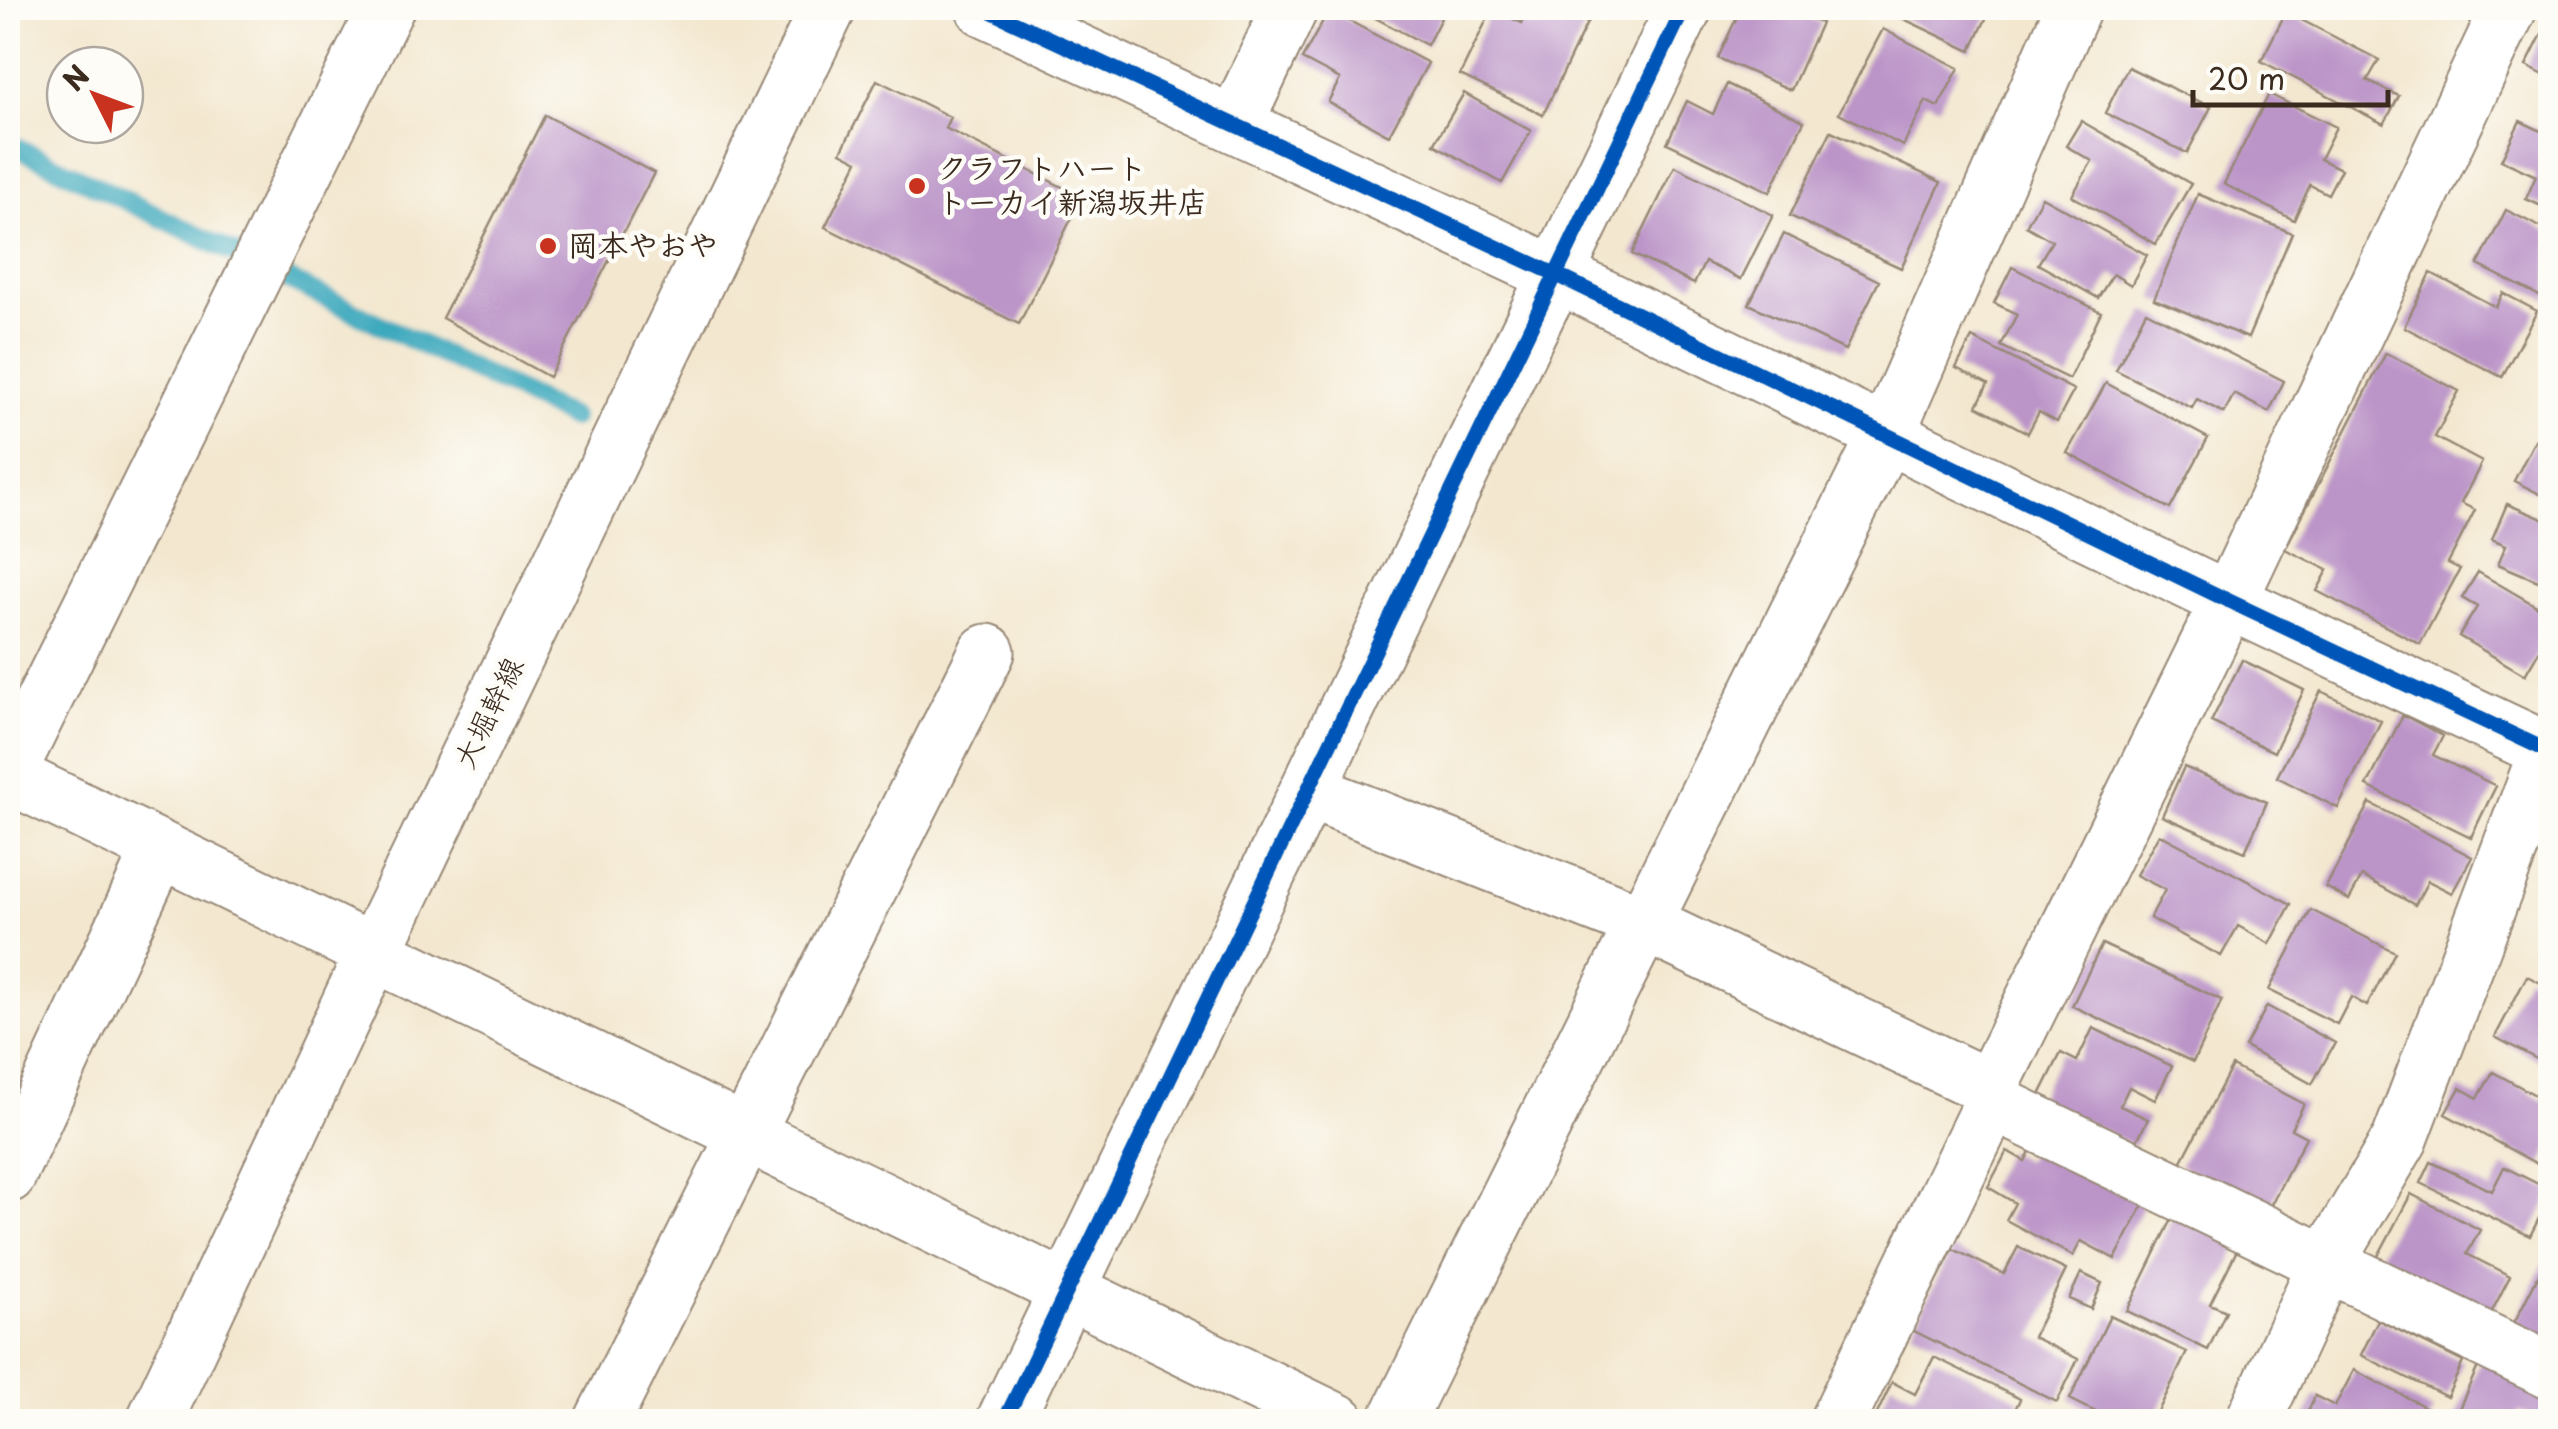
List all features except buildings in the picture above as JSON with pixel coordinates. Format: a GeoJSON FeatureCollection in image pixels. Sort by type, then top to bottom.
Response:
{"type":"FeatureCollection","features":[{"type":"Feature","properties":{"kind":"street"},"geometry":{"type":"LineString","coordinates":[[386,8],[8,774],[1338,1422]]}},
{"type":"Feature","properties":{"kind":"street","name":"大堀幹線"},"geometry":{"type":"LineString","coordinates":[[154,1422],[374,953],[828,8]]}},
{"type":"Feature","properties":{"kind":"street"},"geometry":{"type":"LineString","coordinates":[[984,8],[1557,275],[2229,601],[2549,748],[2400,1140],[2326,1264],[2253,1422]]}},
{"type":"Feature","properties":{"kind":"street"},"geometry":{"type":"LineString","coordinates":[[1236,124],[1290,8]]}},
{"type":"Feature","properties":{"kind":"street"},"geometry":{"type":"LineString","coordinates":[[1004,1422],[1684,8]]}},
{"type":"Feature","properties":{"kind":"street"},"geometry":{"type":"LineString","coordinates":[[1396,1422],[1886,435],[2073,8]]}},
{"type":"Feature","properties":{"kind":"street"},"geometry":{"type":"LineString","coordinates":[[1838,1422],[2509,8]]}},
{"type":"Feature","properties":{"kind":"street"},"geometry":{"type":"LineString","coordinates":[[602,1422],[987,652]]}},
{"type":"Feature","properties":{"kind":"street"},"geometry":{"type":"LineString","coordinates":[[1308,791],[1643,923],[2326,1264],[2550,1371]]}},
{"type":"Feature","properties":{"kind":"street"},"geometry":{"type":"LineString","coordinates":[[8,1176],[160,849]]}},
{"type":"Feature","properties":{"kind":"waterway"},"geometry":{"type":"LineString","coordinates":[[8,143],[572,418]]}},
{"type":"Feature","properties":{"kind":"cycle path"},"geometry":{"type":"LineString","coordinates":[[984,8],[1557,275],[2550,752]]}},
{"type":"Feature","properties":{"kind":"cycle path"},"geometry":{"type":"LineString","coordinates":[[1004,1422],[1684,8]]}},
{"type":"Feature","properties":{"kind":"place","name":"クラフトハート トーカイ新潟坂井店"},"geometry":{"type":"Point","coordinates":[917,186]}},
{"type":"Feature","properties":{"kind":"place","name":"岡本やおや"},"geometry":{"type":"Point","coordinates":[548,246]}}]}
